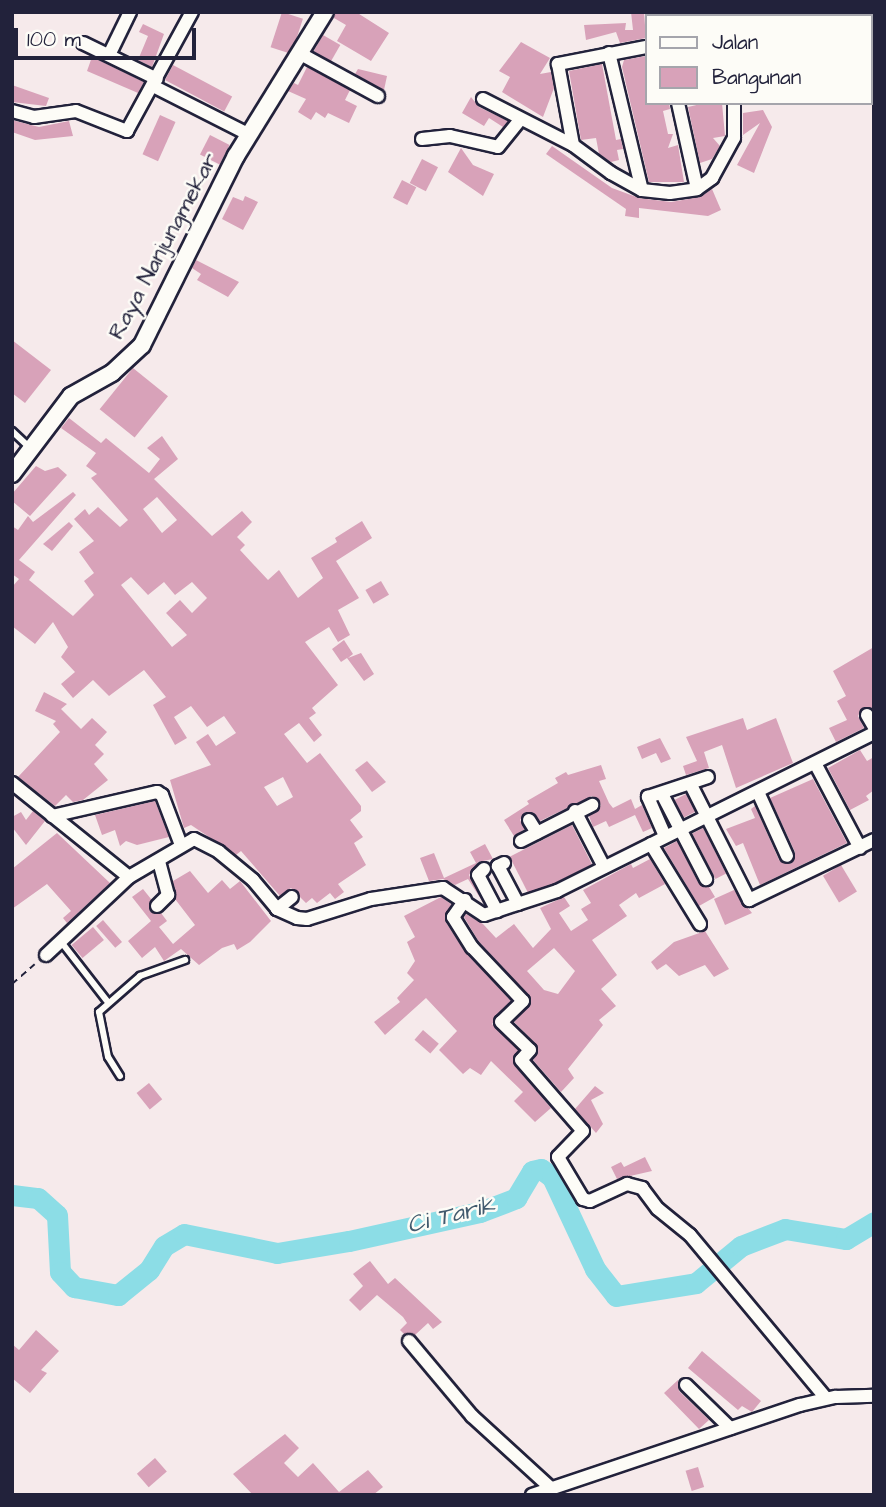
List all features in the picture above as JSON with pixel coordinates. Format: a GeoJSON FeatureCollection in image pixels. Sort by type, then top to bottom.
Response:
{"type":"FeatureCollection","features":[{"type":"Feature","properties":{"kind":"street"},"geometry":{"type":"LineString","coordinates":[[110,53],[130,12]]}},
{"type":"Feature","properties":{"kind":"street"},"geometry":{"type":"LineString","coordinates":[[12,111],[34,117],[76,111],[123,131],[132,128],[192,12]]}},
{"type":"Feature","properties":{"kind":"street","name":"Raya Nanjungmekar"},"geometry":{"type":"LineString","coordinates":[[12,474],[71,396],[112,373],[142,345],[226,174],[325,12]]}},
{"type":"Feature","properties":{"kind":"street"},"geometry":{"type":"LineString","coordinates":[[83,43],[110,53],[155,83],[248,134]]}},
{"type":"Feature","properties":{"kind":"street"},"geometry":{"type":"LineString","coordinates":[[573,145],[558,64],[644,47]]}},
{"type":"Feature","properties":{"kind":"street"},"geometry":{"type":"LineString","coordinates":[[299,52],[378,96]]}},
{"type":"Feature","properties":{"kind":"street"},"geometry":{"type":"LineString","coordinates":[[609,53],[642,190]]}},
{"type":"Feature","properties":{"kind":"street"},"geometry":{"type":"LineString","coordinates":[[483,99],[573,145],[642,190],[670,193],[697,189],[712,178],[734,138],[734,105]]}},
{"type":"Feature","properties":{"kind":"street"},"geometry":{"type":"LineString","coordinates":[[678,105],[697,189]]}},
{"type":"Feature","properties":{"kind":"street"},"geometry":{"type":"LineString","coordinates":[[422,139],[450,136],[498,147],[520,120]]}},
{"type":"Feature","properties":{"kind":"street"},"geometry":{"type":"LineString","coordinates":[[867,715],[874,727]]}},
{"type":"Feature","properties":{"kind":"street"},"geometry":{"type":"LineString","coordinates":[[47,955],[129,877],[194,839],[219,852],[253,880],[277,909],[307,919],[370,899],[443,888],[465,900],[480,914],[497,911],[557,891],[874,733]]}},
{"type":"Feature","properties":{"kind":"street"},"geometry":{"type":"LineString","coordinates":[[815,763],[860,848]]}},
{"type":"Feature","properties":{"kind":"street"},"geometry":{"type":"LineString","coordinates":[[665,836],[647,800],[708,777]]}},
{"type":"Feature","properties":{"kind":"street"},"geometry":{"type":"LineString","coordinates":[[12,783],[129,877]]}},
{"type":"Feature","properties":{"kind":"street"},"geometry":{"type":"LineString","coordinates":[[691,785],[749,900],[874,840]]}},
{"type":"Feature","properties":{"kind":"street"},"geometry":{"type":"LineString","coordinates":[[52,816],[157,792],[162,795],[181,845]]}},
{"type":"Feature","properties":{"kind":"street"},"geometry":{"type":"LineString","coordinates":[[758,792],[787,856]]}},
{"type":"Feature","properties":{"kind":"street"},"geometry":{"type":"LineString","coordinates":[[662,794],[706,879]]}},
{"type":"Feature","properties":{"kind":"street"},"geometry":{"type":"LineString","coordinates":[[521,841],[575,811],[592,805]]}},
{"type":"Feature","properties":{"kind":"street"},"geometry":{"type":"LineString","coordinates":[[575,811],[604,867]]}},
{"type":"Feature","properties":{"kind":"street"},"geometry":{"type":"LineString","coordinates":[[528,820],[537,833]]}},
{"type":"Feature","properties":{"kind":"street"},"geometry":{"type":"LineString","coordinates":[[651,844],[700,923]]}},
{"type":"Feature","properties":{"kind":"street"},"geometry":{"type":"LineString","coordinates":[[157,906],[169,895],[159,861]]}},
{"type":"Feature","properties":{"kind":"street"},"geometry":{"type":"LineString","coordinates":[[504,863],[498,866],[518,904]]}},
{"type":"Feature","properties":{"kind":"street"},"geometry":{"type":"LineString","coordinates":[[484,869],[478,875],[497,911]]}},
{"type":"Feature","properties":{"kind":"street"},"geometry":{"type":"LineString","coordinates":[[277,909],[292,897]]}},
{"type":"Feature","properties":{"kind":"street"},"geometry":{"type":"LineString","coordinates":[[465,900],[453,917],[472,947],[523,1000],[501,1022],[530,1050],[521,1059],[583,1131],[558,1157],[583,1199],[590,1201],[627,1184],[640,1186],[658,1209],[690,1235],[725,1280],[774,1331],[826,1398]]}},
{"type":"Feature","properties":{"kind":"street"},"geometry":{"type":"LineString","coordinates":[[410,1341],[472,1416],[552,1489]]}},
{"type":"Feature","properties":{"kind":"street"},"geometry":{"type":"LineString","coordinates":[[686,1385],[730,1428]]}},
{"type":"Feature","properties":{"kind":"street"},"geometry":{"type":"LineString","coordinates":[[532,1495],[826,1398],[874,1396]]}},
{"type":"Feature","properties":{"kind":"lane"},"geometry":{"type":"LineString","coordinates":[[12,431],[31,448]]}},
{"type":"Feature","properties":{"kind":"lane"},"geometry":{"type":"LineString","coordinates":[[62,943],[107,1001]]}},
{"type":"Feature","properties":{"kind":"lane"},"geometry":{"type":"LineString","coordinates":[[120,1076],[108,1057],[99,1014],[107,1001],[140,976],[184,960]]}},
{"type":"Feature","properties":{"kind":"path"},"geometry":{"type":"LineString","coordinates":[[12,984],[47,955]]}},
{"type":"Feature","properties":{"kind":"building"},"geometry":{"type":"Polygon","coordinates":[[[282,12],[303,19],[291,54],[271,47],[282,12]]]}},
{"type":"Feature","properties":{"kind":"building"},"geometry":{"type":"Polygon","coordinates":[[[335,12],[356,12],[389,33],[371,61],[337,41],[346,25],[334,18],[335,12]]]}},
{"type":"Feature","properties":{"kind":"building"},"geometry":{"type":"Polygon","coordinates":[[[631,12],[644,12],[644,38],[620,43],[616,32],[586,40],[584,25],[626,23],[625,30],[633,30],[631,12]]]}},
{"type":"Feature","properties":{"kind":"building"},"geometry":{"type":"Polygon","coordinates":[[[143,24],[164,34],[152,67],[138,60],[148,36],[139,32],[143,24]]]}},
{"type":"Feature","properties":{"kind":"building"},"geometry":{"type":"Polygon","coordinates":[[[323,35],[340,45],[331,61],[314,51],[323,35]]]}},
{"type":"Feature","properties":{"kind":"building"},"geometry":{"type":"Polygon","coordinates":[[[521,42],[550,58],[540,74],[551,72],[554,88],[543,117],[502,92],[510,77],[499,71],[521,42]]]}},
{"type":"Feature","properties":{"kind":"building"},"geometry":{"type":"Polygon","coordinates":[[[644,56],[644,105],[669,105],[670,109],[663,111],[668,134],[673,134],[668,148],[678,145],[684,182],[649,182],[622,67],[624,60],[644,56]]]}},
{"type":"Feature","properties":{"kind":"building"},"geometry":{"type":"Polygon","coordinates":[[[92,57],[144,82],[138,93],[87,71],[92,57]]]}},
{"type":"Feature","properties":{"kind":"building"},"geometry":{"type":"Polygon","coordinates":[[[602,64],[616,140],[621,139],[623,149],[617,150],[619,160],[611,162],[599,154],[596,138],[581,140],[569,71],[602,64]]]}},
{"type":"Feature","properties":{"kind":"building"},"geometry":{"type":"Polygon","coordinates":[[[173,65],[232,96],[224,111],[165,80],[173,65]]]}},
{"type":"Feature","properties":{"kind":"building"},"geometry":{"type":"Polygon","coordinates":[[[307,67],[350,90],[345,100],[357,106],[349,123],[328,113],[325,118],[316,112],[311,120],[298,112],[306,99],[288,91],[294,83],[298,85],[307,67]]]}},
{"type":"Feature","properties":{"kind":"building"},"geometry":{"type":"Polygon","coordinates":[[[358,69],[387,76],[384,90],[355,74],[358,69]]]}},
{"type":"Feature","properties":{"kind":"building"},"geometry":{"type":"Polygon","coordinates":[[[12,85],[49,98],[46,106],[12,102],[12,85]]]}},
{"type":"Feature","properties":{"kind":"building"},"geometry":{"type":"Polygon","coordinates":[[[471,97],[479,107],[508,121],[503,127],[489,118],[484,126],[462,113],[471,97]]]}},
{"type":"Feature","properties":{"kind":"building"},"geometry":{"type":"Polygon","coordinates":[[[722,105],[725,136],[713,138],[720,146],[712,159],[700,163],[688,107],[722,105]]]}},
{"type":"Feature","properties":{"kind":"building"},"geometry":{"type":"Polygon","coordinates":[[[763,110],[772,127],[754,173],[737,165],[760,123],[743,135],[743,113],[763,110]]]}},
{"type":"Feature","properties":{"kind":"building"},"geometry":{"type":"Polygon","coordinates":[[[160,115],[176,122],[158,161],[143,154],[160,115]]]}},
{"type":"Feature","properties":{"kind":"building"},"geometry":{"type":"Polygon","coordinates":[[[12,120],[39,127],[69,121],[73,136],[35,140],[12,132],[12,120]]]}},
{"type":"Feature","properties":{"kind":"building"},"geometry":{"type":"Polygon","coordinates":[[[210,135],[230,145],[220,165],[200,155],[210,135]]]}},
{"type":"Feature","properties":{"kind":"building"},"geometry":{"type":"Polygon","coordinates":[[[552,146],[612,188],[639,198],[671,202],[700,197],[712,189],[721,210],[708,216],[639,208],[639,218],[625,216],[626,209],[546,154],[552,146]]]}},
{"type":"Feature","properties":{"kind":"building"},"geometry":{"type":"Polygon","coordinates":[[[461,148],[473,165],[494,174],[483,196],[448,172],[461,148]]]}},
{"type":"Feature","properties":{"kind":"building"},"geometry":{"type":"Polygon","coordinates":[[[422,159],[438,167],[426,191],[410,183],[422,159]]]}},
{"type":"Feature","properties":{"kind":"building"},"geometry":{"type":"Polygon","coordinates":[[[402,180],[416,187],[407,205],[393,198],[402,180]]]}},
{"type":"Feature","properties":{"kind":"building"},"geometry":{"type":"Polygon","coordinates":[[[245,196],[258,202],[243,230],[222,219],[233,197],[243,201],[245,196]]]}},
{"type":"Feature","properties":{"kind":"building"},"geometry":{"type":"Polygon","coordinates":[[[196,260],[239,282],[228,297],[197,280],[201,274],[192,268],[196,260]]]}},
{"type":"Feature","properties":{"kind":"building"},"geometry":{"type":"Polygon","coordinates":[[[12,340],[51,370],[25,403],[12,393],[12,340]]]}},
{"type":"Feature","properties":{"kind":"building"},"geometry":{"type":"Polygon","coordinates":[[[133,368],[168,396],[135,438],[100,409],[133,368]]]}},
{"type":"Feature","properties":{"kind":"building"},"geometry":{"type":"Polygon","coordinates":[[[69,418],[101,443],[106,438],[149,473],[160,459],[147,448],[162,436],[178,459],[154,479],[212,536],[242,511],[252,522],[237,537],[245,545],[240,550],[268,580],[279,570],[298,598],[323,578],[311,558],[337,542],[335,538],[362,521],[372,538],[336,561],[359,598],[338,610],[350,635],[338,642],[329,627],[305,642],[338,685],[312,708],[316,713],[309,718],[322,735],[314,742],[299,723],[284,734],[307,763],[320,753],[361,806],[361,811],[350,820],[363,837],[354,843],[366,865],[338,884],[344,892],[335,899],[330,893],[317,903],[312,898],[306,903],[291,888],[280,896],[241,851],[236,855],[191,825],[184,828],[170,780],[211,765],[196,742],[208,734],[216,746],[236,733],[224,716],[207,727],[191,706],[174,717],[187,738],[175,745],[153,705],[166,697],[144,670],[109,696],[93,680],[73,698],[61,684],[75,672],[61,657],[68,647],[53,622],[35,644],[12,626],[12,587],[19,579],[12,574],[12,526],[18,530],[28,516],[33,522],[73,492],[76,495],[19,560],[35,572],[29,580],[73,616],[94,595],[84,581],[94,573],[79,552],[94,541],[74,519],[85,509],[89,515],[98,507],[120,527],[128,520],[91,478],[97,474],[86,466],[96,453],[61,428],[69,418]],[[157,497],[143,509],[162,533],[177,520],[157,497]],[[131,577],[121,585],[172,647],[187,635],[166,613],[180,600],[192,613],[207,598],[192,582],[175,595],[164,582],[148,595],[131,577]],[[283,777],[264,787],[277,806],[293,797],[283,777]]]}},
{"type":"Feature","properties":{"kind":"building"},"geometry":{"type":"Polygon","coordinates":[[[36,466],[45,471],[58,467],[67,475],[30,516],[12,501],[12,494],[36,466]]]}},
{"type":"Feature","properties":{"kind":"building"},"geometry":{"type":"Polygon","coordinates":[[[69,522],[73,526],[52,551],[43,544],[69,522]]]}},
{"type":"Feature","properties":{"kind":"building"},"geometry":{"type":"Polygon","coordinates":[[[381,581],[389,595],[373,604],[365,590],[381,581]]]}},
{"type":"Feature","properties":{"kind":"building"},"geometry":{"type":"Polygon","coordinates":[[[344,640],[353,654],[348,658],[361,653],[374,674],[364,681],[347,658],[341,662],[332,649],[344,640]]]}},
{"type":"Feature","properties":{"kind":"building"},"geometry":{"type":"Polygon","coordinates":[[[874,647],[874,710],[862,708],[858,716],[864,728],[836,742],[829,728],[847,720],[837,701],[846,696],[833,671],[874,647]]]}},
{"type":"Feature","properties":{"kind":"building"},"geometry":{"type":"Polygon","coordinates":[[[44,692],[67,704],[61,709],[81,729],[92,718],[107,732],[95,745],[104,754],[94,764],[108,780],[83,800],[73,802],[66,795],[55,806],[18,777],[60,732],[53,724],[56,721],[35,711],[44,692]]]}},
{"type":"Feature","properties":{"kind":"building"},"geometry":{"type":"Polygon","coordinates":[[[743,718],[747,730],[776,718],[793,763],[736,788],[722,745],[704,752],[709,768],[686,775],[683,766],[697,761],[686,737],[743,718]]]}},
{"type":"Feature","properties":{"kind":"building"},"geometry":{"type":"Polygon","coordinates":[[[660,738],[671,759],[661,763],[656,753],[642,759],[637,747],[660,738]]]}},
{"type":"Feature","properties":{"kind":"building"},"geometry":{"type":"Polygon","coordinates":[[[860,750],[867,761],[874,757],[874,790],[866,796],[869,800],[850,810],[828,768],[860,750]]]}},
{"type":"Feature","properties":{"kind":"building"},"geometry":{"type":"Polygon","coordinates":[[[367,761],[386,782],[372,792],[355,770],[367,761]]]}},
{"type":"Feature","properties":{"kind":"building"},"geometry":{"type":"Polygon","coordinates":[[[601,765],[606,779],[599,781],[613,808],[631,799],[635,809],[642,805],[652,828],[643,832],[635,815],[609,827],[606,821],[593,827],[589,816],[601,805],[592,796],[540,821],[534,813],[525,812],[520,820],[525,829],[514,836],[504,820],[529,804],[527,801],[558,783],[555,778],[566,772],[568,775],[601,765]]]}},
{"type":"Feature","properties":{"kind":"building"},"geometry":{"type":"Polygon","coordinates":[[[813,779],[847,843],[760,885],[743,843],[736,846],[726,829],[755,818],[751,809],[755,806],[779,860],[791,864],[795,852],[770,798],[813,779]]]}},
{"type":"Feature","properties":{"kind":"building"},"geometry":{"type":"Polygon","coordinates":[[[686,794],[695,812],[683,818],[674,800],[686,794]]]}},
{"type":"Feature","properties":{"kind":"building"},"geometry":{"type":"Polygon","coordinates":[[[155,801],[169,837],[137,845],[126,841],[120,846],[115,830],[102,835],[95,815],[155,801]]]}},
{"type":"Feature","properties":{"kind":"building"},"geometry":{"type":"Polygon","coordinates":[[[33,811],[45,821],[26,845],[12,827],[12,817],[21,812],[26,820],[33,811]]]}},
{"type":"Feature","properties":{"kind":"building"},"geometry":{"type":"Polygon","coordinates":[[[572,825],[592,864],[530,896],[510,857],[572,825]]]}},
{"type":"Feature","properties":{"kind":"building"},"geometry":{"type":"Polygon","coordinates":[[[703,828],[726,873],[715,879],[692,833],[703,828]]]}},
{"type":"Feature","properties":{"kind":"building"},"geometry":{"type":"Polygon","coordinates":[[[57,833],[110,883],[67,923],[63,918],[71,911],[47,884],[12,909],[12,869],[57,833]]]}},
{"type":"Feature","properties":{"kind":"building"},"geometry":{"type":"Polygon","coordinates":[[[677,841],[699,884],[709,887],[715,897],[699,906],[664,848],[677,841]]]}},
{"type":"Feature","properties":{"kind":"building"},"geometry":{"type":"Polygon","coordinates":[[[485,844],[493,859],[478,862],[469,875],[484,904],[468,879],[455,885],[443,879],[429,881],[420,858],[434,853],[444,878],[476,863],[470,852],[485,844]]]}},
{"type":"Feature","properties":{"kind":"building"},"geometry":{"type":"Polygon","coordinates":[[[650,859],[665,884],[639,898],[636,893],[619,905],[627,916],[592,940],[617,975],[601,989],[616,1006],[599,1020],[603,1025],[568,1069],[574,1078],[561,1092],[533,1060],[538,1053],[536,1044],[514,1022],[531,1004],[530,996],[479,942],[464,917],[466,914],[483,924],[496,938],[514,924],[533,948],[551,929],[540,908],[564,897],[570,906],[559,913],[571,931],[588,920],[581,909],[591,903],[583,890],[631,864],[633,868],[650,859]],[[554,948],[527,971],[544,990],[558,994],[575,971],[554,948]]]}},
{"type":"Feature","properties":{"kind":"building"},"geometry":{"type":"Polygon","coordinates":[[[841,865],[857,892],[839,902],[823,876],[841,865]]]}},
{"type":"Feature","properties":{"kind":"building"},"geometry":{"type":"Polygon","coordinates":[[[190,871],[208,893],[222,880],[230,889],[240,881],[271,921],[250,942],[237,950],[234,944],[222,948],[199,965],[181,949],[164,961],[155,947],[142,958],[128,941],[151,921],[132,897],[143,889],[151,899],[150,912],[161,913],[167,921],[159,927],[173,944],[195,925],[175,899],[173,881],[190,871]]]}},
{"type":"Feature","properties":{"kind":"building"},"geometry":{"type":"Polygon","coordinates":[[[734,890],[752,913],[725,925],[714,899],[734,890]]]}},
{"type":"Feature","properties":{"kind":"building"},"geometry":{"type":"Polygon","coordinates":[[[441,897],[451,904],[445,921],[465,952],[511,1001],[492,1024],[518,1050],[514,1065],[551,1108],[535,1122],[514,1101],[523,1092],[491,1061],[481,1075],[470,1068],[463,1074],[439,1050],[457,1031],[426,998],[385,1035],[374,1022],[400,1002],[397,998],[414,980],[407,973],[415,961],[407,942],[415,937],[404,916],[441,897]]]}},
{"type":"Feature","properties":{"kind":"building"},"geometry":{"type":"Polygon","coordinates":[[[103,920],[122,942],[115,948],[96,926],[103,920]]]}},
{"type":"Feature","properties":{"kind":"building"},"geometry":{"type":"Polygon","coordinates":[[[93,927],[104,940],[82,958],[72,945],[93,927]]]}},
{"type":"Feature","properties":{"kind":"building"},"geometry":{"type":"Polygon","coordinates":[[[705,931],[729,969],[714,977],[705,965],[679,976],[666,964],[657,970],[651,962],[674,942],[705,931]]]}},
{"type":"Feature","properties":{"kind":"building"},"geometry":{"type":"Polygon","coordinates":[[[423,1030],[439,1044],[430,1054],[414,1040],[423,1030]]]}},
{"type":"Feature","properties":{"kind":"building"},"geometry":{"type":"Polygon","coordinates":[[[149,1083],[162,1099],[150,1109],[137,1093],[149,1083]]]}},
{"type":"Feature","properties":{"kind":"building"},"geometry":{"type":"Polygon","coordinates":[[[595,1086],[604,1093],[591,1100],[603,1124],[596,1133],[575,1109],[595,1086]]]}},
{"type":"Feature","properties":{"kind":"building"},"geometry":{"type":"Polygon","coordinates":[[[645,1157],[652,1171],[617,1179],[611,1167],[621,1162],[624,1167],[645,1157]]]}},
{"type":"Feature","properties":{"kind":"building"},"geometry":{"type":"Polygon","coordinates":[[[370,1261],[388,1284],[395,1278],[442,1322],[433,1329],[428,1323],[415,1335],[404,1334],[400,1330],[407,1323],[403,1317],[377,1295],[360,1311],[349,1300],[363,1286],[353,1274],[370,1261]]]}},
{"type":"Feature","properties":{"kind":"building"},"geometry":{"type":"Polygon","coordinates":[[[36,1330],[59,1351],[41,1370],[47,1373],[30,1393],[12,1378],[12,1344],[19,1350],[36,1330]]]}},
{"type":"Feature","properties":{"kind":"building"},"geometry":{"type":"Polygon","coordinates":[[[702,1351],[761,1401],[752,1412],[742,1406],[738,1410],[688,1368],[702,1351]]]}},
{"type":"Feature","properties":{"kind":"building"},"geometry":{"type":"Polygon","coordinates":[[[678,1380],[679,1391],[709,1420],[699,1429],[664,1393],[678,1380]]]}},
{"type":"Feature","properties":{"kind":"building"},"geometry":{"type":"Polygon","coordinates":[[[285,1434],[299,1448],[284,1463],[298,1477],[313,1463],[339,1492],[368,1470],[383,1487],[373,1495],[253,1495],[233,1474],[285,1434]]]}},
{"type":"Feature","properties":{"kind":"building"},"geometry":{"type":"Polygon","coordinates":[[[155,1458],[167,1472],[149,1487],[137,1474],[155,1458]]]}},
{"type":"Feature","properties":{"kind":"building"},"geometry":{"type":"Polygon","coordinates":[[[698,1467],[704,1487],[692,1491],[686,1471],[698,1467]]]}},
{"type":"Feature","properties":{"kind":"waterway","name":"Ci Tarik"},"geometry":{"type":"LineString","coordinates":[[12,1195],[38,1198],[57,1215],[60,1272],[74,1287],[118,1295],[149,1270],[164,1246],[184,1234],[277,1253],[349,1241],[480,1212],[516,1198],[532,1171],[541,1169],[552,1177],[595,1269],[616,1296],[696,1283],[741,1246],[785,1229],[846,1239],[874,1222]]}}]}
